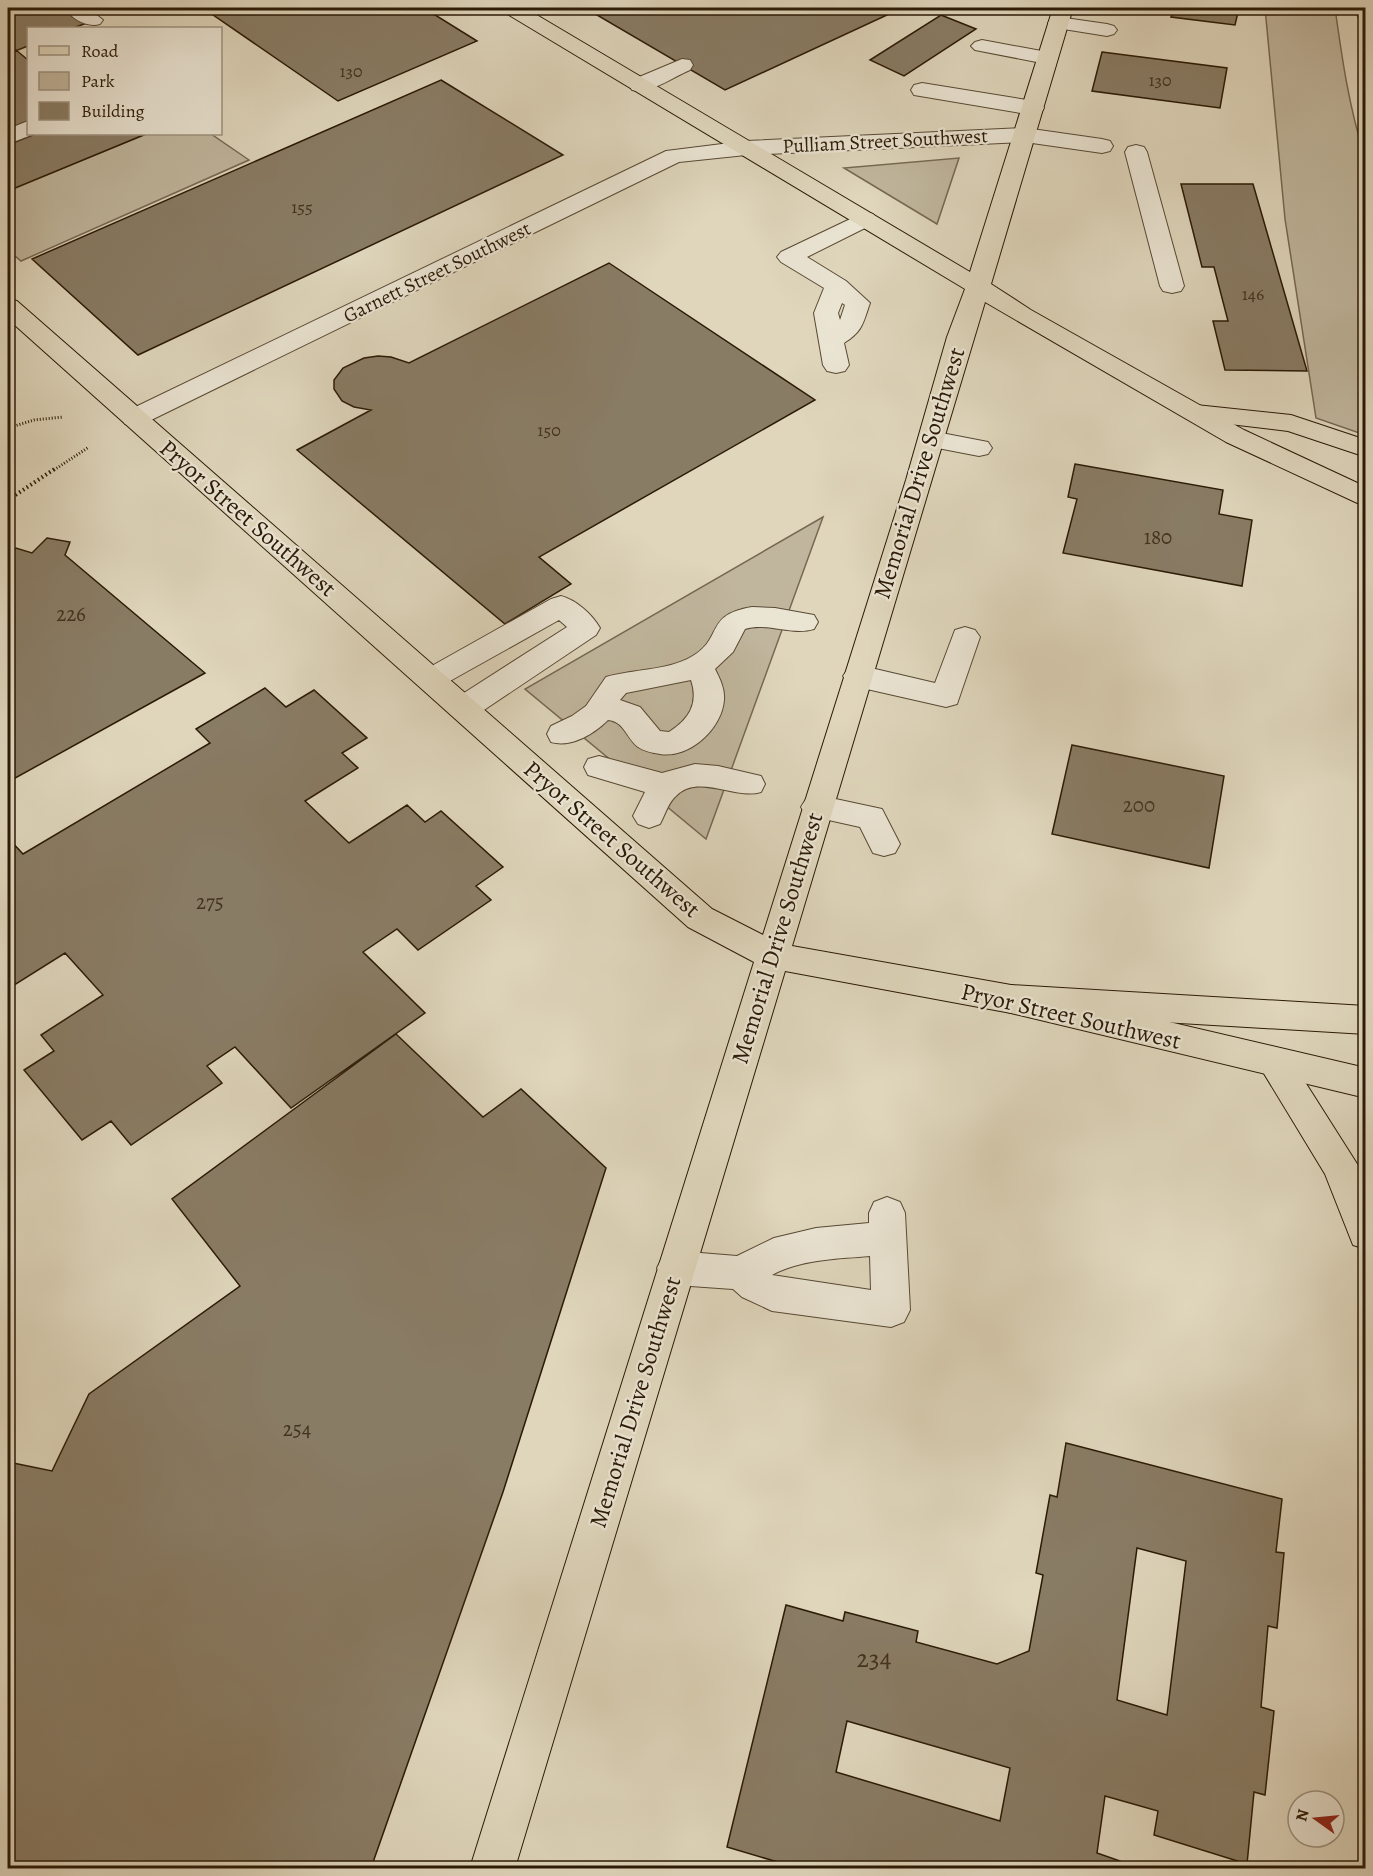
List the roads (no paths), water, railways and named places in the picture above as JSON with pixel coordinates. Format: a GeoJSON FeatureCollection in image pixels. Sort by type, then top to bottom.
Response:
{"type":"FeatureCollection","features":[{"type":"Feature","properties":{"kind":"main road"},"geometry":{"type":"LineString","coordinates":[[511,8],[978,286],[1022,315],[1235,436],[1365,498]]}},
{"type":"Feature","properties":{"kind":"main road"},"geometry":{"type":"LineString","coordinates":[[1364,8],[1365,14]]}},
{"type":"Feature","properties":{"kind":"main road","name":"Memorial Drive Southwest"},"geometry":{"type":"LineString","coordinates":[[492,1869],[1060,15]]}},
{"type":"Feature","properties":{"kind":"main road","name":"Pryor Street Southwest"},"geometry":{"type":"LineString","coordinates":[[8,306],[700,918],[771,955],[842,970],[1011,999],[1365,1083]]}},
{"type":"Feature","properties":{"kind":"main road"},"geometry":{"type":"LineString","coordinates":[[1196,413],[1291,423],[1365,449]]}},
{"type":"Feature","properties":{"kind":"main road"},"geometry":{"type":"LineString","coordinates":[[1011,999],[1365,1020]]}},
{"type":"Feature","properties":{"kind":"main road"},"geometry":{"type":"LineString","coordinates":[[1274,1062],[1341,1167],[1365,1233]]}},
{"type":"Feature","properties":{"kind":"street"},"geometry":{"type":"LineString","coordinates":[[75,8],[93,20]]}},
{"type":"Feature","properties":{"kind":"street"},"geometry":{"type":"LineString","coordinates":[[1060,15],[1107,30]]}},
{"type":"Feature","properties":{"kind":"street"},"geometry":{"type":"LineString","coordinates":[[982,46],[1047,58]]}},
{"type":"Feature","properties":{"kind":"street"},"geometry":{"type":"LineString","coordinates":[[640,85],[682,65]]}},
{"type":"Feature","properties":{"kind":"street"},"geometry":{"type":"LineString","coordinates":[[922,90],[1032,108]]}},
{"type":"Feature","properties":{"kind":"street"},"geometry":{"type":"LineString","coordinates":[[8,137],[27,128]]}},
{"type":"Feature","properties":{"kind":"street","name":"Pulliam Street Southwest"},"geometry":{"type":"LineString","coordinates":[[746,148],[1025,135],[1102,146]]}},
{"type":"Feature","properties":{"kind":"street","name":"Garnett Street Southwest"},"geometry":{"type":"LineString","coordinates":[[134,418],[674,156],[746,148]]}},
{"type":"Feature","properties":{"kind":"street"},"geometry":{"type":"LineString","coordinates":[[1136,152],[1172,286]]}},
{"type":"Feature","properties":{"kind":"street"},"geometry":{"type":"LineString","coordinates":[[836,365],[831,340],[849,329],[858,303],[837,286],[789,257],[865,219]]}},
{"type":"Feature","properties":{"kind":"street"},"geometry":{"type":"LineString","coordinates":[[931,440],[979,448]]}},
{"type":"Feature","properties":{"kind":"street"},"geometry":{"type":"LineString","coordinates":[[431,680],[561,606],[586,628],[464,708]]}},
{"type":"Feature","properties":{"kind":"street"},"geometry":{"type":"LineString","coordinates":[[562,734],[593,717],[601,708],[606,693],[616,685],[697,666],[714,654],[724,641],[734,621],[759,617],[804,622]]}},
{"type":"Feature","properties":{"kind":"street"},"geometry":{"type":"LineString","coordinates":[[858,676],[946,696],[965,638]]}},
{"type":"Feature","properties":{"kind":"street"},"geometry":{"type":"LineString","coordinates":[[601,708],[628,715],[647,738],[655,742],[674,744],[693,731],[706,712],[710,691],[708,682],[697,666]]}},
{"type":"Feature","properties":{"kind":"street"},"geometry":{"type":"LineString","coordinates":[[649,816],[676,781],[674,744]]}},
{"type":"Feature","properties":{"kind":"street"},"geometry":{"type":"LineString","coordinates":[[599,767],[676,781],[714,777],[750,784]]}},
{"type":"Feature","properties":{"kind":"street"},"geometry":{"type":"LineString","coordinates":[[817,807],[872,817],[884,844]]}},
{"type":"Feature","properties":{"kind":"street"},"geometry":{"type":"LineString","coordinates":[[676,1268],[741,1273],[783,1253],[888,1225],[891,1310],[772,1294],[755,1285],[741,1273]]}}]}
